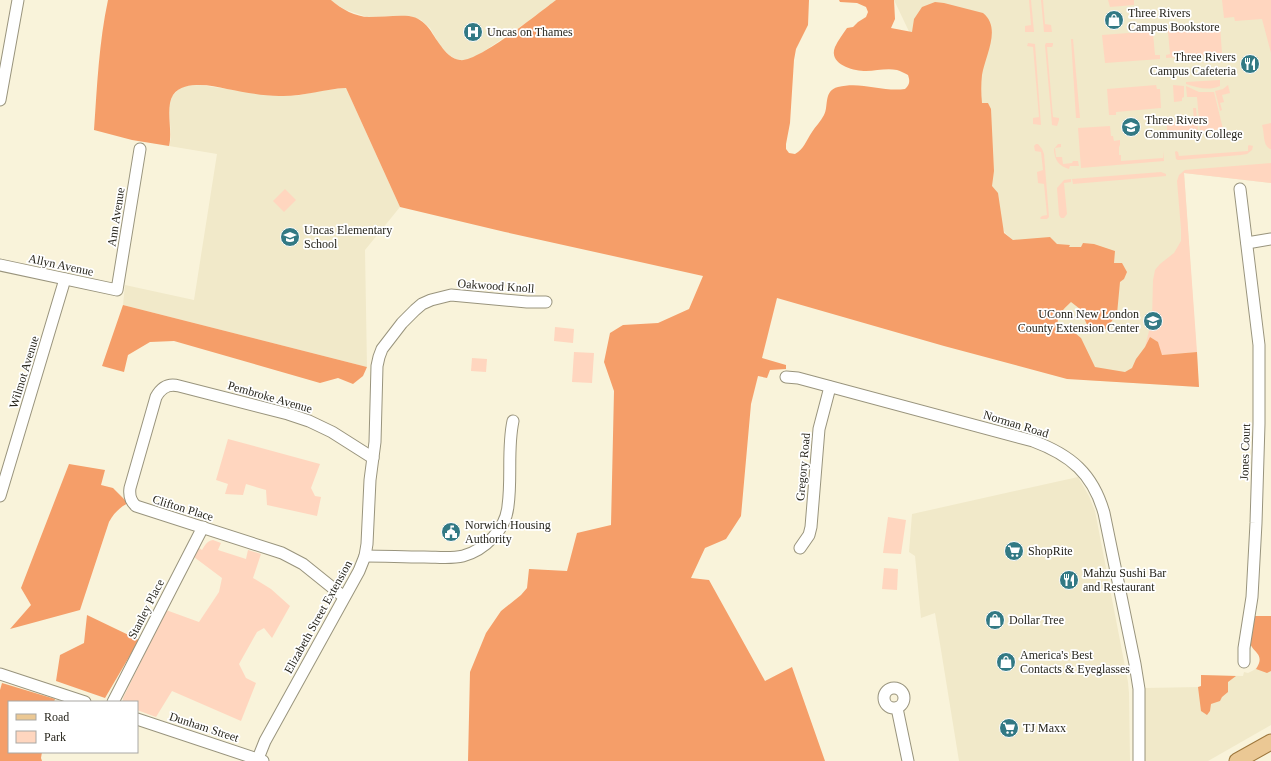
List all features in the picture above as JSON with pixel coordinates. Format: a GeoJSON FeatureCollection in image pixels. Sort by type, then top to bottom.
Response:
{"type":"FeatureCollection","features":[{"type":"Feature","properties":{"kind":"main road"},"geometry":{"type":"LineString","coordinates":[[1237,761],[1271,742]]}},
{"type":"Feature","properties":{"kind":"street"},"geometry":{"type":"LineString","coordinates":[[0,100],[18,0]]}},
{"type":"Feature","properties":{"kind":"street","name":"Ann Avenue"},"geometry":{"type":"LineString","coordinates":[[117,290],[140,148]]}},
{"type":"Feature","properties":{"kind":"street","name":"Jones Court"},"geometry":{"type":"LineString","coordinates":[[1240,189],[1259,345],[1259,424],[1256,530],[1252,597],[1244,648],[1244,662]]}},
{"type":"Feature","properties":{"kind":"street"},"geometry":{"type":"LineString","coordinates":[[1247,243],[1271,239]]}},
{"type":"Feature","properties":{"kind":"street","name":"Allyn Avenue"},"geometry":{"type":"LineString","coordinates":[[0,265],[117,290]]}},
{"type":"Feature","properties":{"kind":"street","name":"Wilmot Avenue"},"geometry":{"type":"LineString","coordinates":[[0,496],[65,279]]}},
{"type":"Feature","properties":{"kind":"street","name":"Oakwood Knoll"},"geometry":{"type":"LineString","coordinates":[[378,360],[385,346],[407,317],[422,304],[431,300],[451,295],[546,302]]}},
{"type":"Feature","properties":{"kind":"street","name":"Elizabeth Street Extension"},"geometry":{"type":"LineString","coordinates":[[260,760],[265,741],[359,571],[365,556],[367,544],[370,480],[376,436],[376,371],[378,360]]}},
{"type":"Feature","properties":{"kind":"street","name":"Norman Road"},"geometry":{"type":"LineString","coordinates":[[786,377],[798,378],[1033,441],[1060,453],[1074,463],[1085,474],[1095,489],[1104,513],[1137,674],[1139,699],[1139,761]]}},
{"type":"Feature","properties":{"kind":"street","name":"Pembroke Avenue"},"geometry":{"type":"LineString","coordinates":[[175,385],[288,414],[309,421],[332,432],[374,458]]}},
{"type":"Feature","properties":{"kind":"street","name":"Clifton Place"},"geometry":{"type":"LineString","coordinates":[[175,385],[165,387],[156,397],[130,488],[130,496],[134,504],[270,548],[297,560],[344,597]]}},
{"type":"Feature","properties":{"kind":"street","name":"Gregory Road"},"geometry":{"type":"LineString","coordinates":[[800,548],[809,535],[811,528],[820,426],[830,387]]}},
{"type":"Feature","properties":{"kind":"street"},"geometry":{"type":"LineString","coordinates":[[365,556],[457,557],[473,552],[488,543],[502,525],[507,513],[513,421]]}},
{"type":"Feature","properties":{"kind":"street","name":"Stanley Place"},"geometry":{"type":"LineString","coordinates":[[114,701],[202,527]]}},
{"type":"Feature","properties":{"kind":"street"},"geometry":{"type":"LineString","coordinates":[[0,674],[82,701]]}},
{"type":"Feature","properties":{"kind":"street"},"geometry":{"type":"LineString","coordinates":[[897,708],[908,761]]}},
{"type":"Feature","properties":{"kind":"street","name":"Dunham Street"},"geometry":{"type":"LineString","coordinates":[[138,719],[260,760]]}},
{"type":"Feature","properties":{"kind":"shaded area"},"geometry":{"type":"Polygon","coordinates":[[[108,0],[331,0],[344,9],[359,16],[409,16],[420,20],[428,27],[446,53],[454,59],[460,60],[468,59],[480,54],[508,36],[556,0],[809,0],[808,25],[796,49],[794,60],[790,123],[786,144],[786,149],[789,153],[795,154],[803,147],[823,117],[828,95],[833,89],[847,85],[855,85],[896,90],[905,89],[909,84],[908,75],[898,70],[889,69],[861,71],[849,68],[838,62],[834,53],[838,42],[847,28],[853,27],[866,17],[868,12],[866,7],[857,3],[840,2],[839,0],[894,0],[895,19],[891,28],[912,32],[914,19],[922,7],[935,2],[983,13],[989,19],[992,34],[982,75],[982,103],[988,103],[991,109],[994,171],[992,186],[998,193],[1004,233],[1013,240],[1050,237],[1057,244],[1070,245],[1069,247],[1081,247],[1083,243],[1094,244],[1115,251],[1114,263],[1122,263],[1127,272],[1124,279],[1120,282],[1117,314],[1106,329],[1088,327],[1080,309],[1071,302],[1059,316],[1058,334],[1075,333],[1081,338],[1095,367],[1125,372],[1132,368],[1150,337],[1158,342],[1162,355],[1197,352],[1199,387],[1067,379],[944,346],[777,298],[762,358],[786,365],[786,369],[770,370],[767,378],[758,376],[751,404],[741,516],[726,539],[705,548],[691,578],[709,580],[765,681],[792,667],[825,761],[468,761],[470,672],[486,633],[501,611],[521,595],[527,588],[529,569],[567,571],[577,533],[611,525],[614,391],[604,362],[610,333],[623,325],[658,323],[689,309],[703,276],[400,207],[346,88],[279,96],[253,94],[207,85],[185,87],[175,92],[171,100],[169,113],[169,146],[132,140],[94,130],[100,48],[108,0]]]}},
{"type":"Feature","properties":{"kind":"shaded area","name":"Uncas on Thames"},"geometry":{"type":"Polygon","coordinates":[[[331,0],[556,0],[480,54],[470,59],[459,61],[449,55],[441,47],[430,28],[421,20],[410,16],[367,17],[346,10],[331,0]]]}},
{"type":"Feature","properties":{"kind":"shaded area","name":"Three Rivers Community College"},"geometry":{"type":"Polygon","coordinates":[[[894,0],[1271,0],[1271,183],[1184,173],[1199,387],[1086,380],[1013,240],[1005,233],[894,0]]]}},
{"type":"Feature","properties":{"kind":"shaded area","name":"Uncas Elementary School"},"geometry":{"type":"Polygon","coordinates":[[[200,85],[274,96],[295,96],[346,88],[400,207],[365,250],[367,367],[123,305],[125,285],[194,300],[217,154],[169,146],[171,138],[169,106],[172,96],[180,88],[185,86],[200,85]]]}},
{"type":"Feature","properties":{"kind":"shaded area"},"geometry":{"type":"Polygon","coordinates":[[[123,305],[367,367],[363,376],[353,384],[338,378],[320,383],[174,341],[150,342],[128,355],[124,372],[102,366],[123,305]]]}},
{"type":"Feature","properties":{"kind":"shaded area"},"geometry":{"type":"Polygon","coordinates":[[[69,464],[105,470],[101,485],[113,488],[128,503],[117,511],[109,522],[80,610],[10,629],[31,605],[21,588],[69,464]]]}},
{"type":"Feature","properties":{"kind":"shaded area"},"geometry":{"type":"Polygon","coordinates":[[[1078,477],[1089,496],[1095,511],[1128,682],[1130,761],[959,761],[935,613],[921,618],[915,556],[909,552],[912,514],[1078,477]]]}},
{"type":"Feature","properties":{"kind":"shaded area"},"geometry":{"type":"Polygon","coordinates":[[[87,615],[139,640],[105,698],[56,681],[60,655],[84,643],[87,615]]]}},
{"type":"Feature","properties":{"kind":"shaded area"},"geometry":{"type":"Polygon","coordinates":[[[1255,616],[1271,616],[1271,725],[1208,761],[1144,761],[1144,688],[1201,687],[1201,675],[1243,676],[1244,672],[1248,673],[1254,670],[1260,661],[1259,654],[1252,647],[1250,641],[1255,616]]]}},
{"type":"Feature","properties":{"kind":"shaded area"},"geometry":{"type":"Polygon","coordinates":[[[1255,616],[1271,616],[1271,671],[1267,673],[1256,669],[1260,659],[1252,648],[1250,641],[1255,616]]]}},
{"type":"Feature","properties":{"kind":"shaded area"},"geometry":{"type":"Polygon","coordinates":[[[1201,675],[1236,676],[1228,682],[1228,692],[1220,701],[1211,704],[1210,711],[1207,715],[1201,711],[1198,687],[1201,686],[1201,675]]]}},
{"type":"Feature","properties":{"kind":"shaded area"},"geometry":{"type":"Polygon","coordinates":[[[2,683],[55,699],[54,701],[8,701],[8,753],[42,753],[42,761],[0,761],[0,690],[2,683]]]}},
{"type":"Feature","properties":{"kind":"green space"},"geometry":{"type":"Polygon","coordinates":[[[1029,0],[1031,0],[1034,32],[1025,32],[1025,26],[1031,25],[1029,0]]]}},
{"type":"Feature","properties":{"kind":"green space"},"geometry":{"type":"Polygon","coordinates":[[[1041,0],[1043,0],[1045,24],[1051,25],[1052,32],[1044,32],[1041,0]]]}},
{"type":"Feature","properties":{"kind":"green space"},"geometry":{"type":"Polygon","coordinates":[[[1108,0],[1134,0],[1134,5],[1110,7],[1108,0]]]}},
{"type":"Feature","properties":{"kind":"green space"},"geometry":{"type":"Polygon","coordinates":[[[1222,0],[1271,0],[1271,53],[1262,19],[1235,21],[1234,17],[1224,18],[1222,0]]]}},
{"type":"Feature","properties":{"kind":"green space"},"geometry":{"type":"Polygon","coordinates":[[[1220,25],[1222,54],[1166,58],[1166,55],[1170,54],[1168,32],[1166,32],[1166,30],[1220,25]]]}},
{"type":"Feature","properties":{"kind":"green space"},"geometry":{"type":"Polygon","coordinates":[[[1155,31],[1155,33],[1153,33],[1155,55],[1160,55],[1160,59],[1105,63],[1102,35],[1155,31]]]}},
{"type":"Feature","properties":{"kind":"green space"},"geometry":{"type":"Polygon","coordinates":[[[1071,39],[1073,39],[1080,118],[1076,118],[1071,39]]]}},
{"type":"Feature","properties":{"kind":"green space"},"geometry":{"type":"Polygon","coordinates":[[[1028,43],[1035,44],[1041,125],[1033,124],[1033,118],[1039,117],[1033,47],[1027,46],[1028,43]]]}},
{"type":"Feature","properties":{"kind":"green space"},"geometry":{"type":"Polygon","coordinates":[[[1046,43],[1053,43],[1052,47],[1047,47],[1053,117],[1059,118],[1057,126],[1052,125],[1046,43]]]}},
{"type":"Feature","properties":{"kind":"green space"},"geometry":{"type":"Polygon","coordinates":[[[1220,80],[1220,86],[1207,89],[1186,84],[1186,82],[1220,80]]]}},
{"type":"Feature","properties":{"kind":"green space"},"geometry":{"type":"Polygon","coordinates":[[[1156,85],[1157,89],[1160,89],[1161,108],[1116,112],[1116,115],[1109,115],[1107,89],[1156,85]]]}},
{"type":"Feature","properties":{"kind":"green space"},"geometry":{"type":"Polygon","coordinates":[[[1173,85],[1184,86],[1184,97],[1182,98],[1182,101],[1174,102],[1173,85]]]}},
{"type":"Feature","properties":{"kind":"green space"},"geometry":{"type":"Polygon","coordinates":[[[1228,85],[1230,93],[1222,95],[1224,102],[1220,103],[1222,110],[1220,111],[1215,91],[1223,89],[1228,85]]]}},
{"type":"Feature","properties":{"kind":"green space"},"geometry":{"type":"Polygon","coordinates":[[[1186,86],[1199,92],[1214,92],[1223,129],[1200,131],[1197,97],[1187,97],[1186,86]]]}},
{"type":"Feature","properties":{"kind":"green space"},"geometry":{"type":"Polygon","coordinates":[[[1193,108],[1196,108],[1198,131],[1167,134],[1167,123],[1194,121],[1193,108]]]}},
{"type":"Feature","properties":{"kind":"green space"},"geometry":{"type":"Polygon","coordinates":[[[1271,123],[1270,149],[1267,147],[1265,142],[1262,125],[1271,123]]]}},
{"type":"Feature","properties":{"kind":"green space"},"geometry":{"type":"Polygon","coordinates":[[[1110,126],[1111,136],[1113,136],[1114,141],[1120,140],[1119,155],[1121,155],[1121,161],[1163,158],[1163,151],[1164,161],[1081,168],[1078,128],[1110,126]]]}},
{"type":"Feature","properties":{"kind":"green space"},"geometry":{"type":"Polygon","coordinates":[[[1038,144],[1042,149],[1044,154],[1049,217],[1047,219],[1040,218],[1047,215],[1044,184],[1038,183],[1037,172],[1043,170],[1041,152],[1035,151],[1034,146],[1038,144]]]}},
{"type":"Feature","properties":{"kind":"green space"},"geometry":{"type":"Polygon","coordinates":[[[1058,144],[1061,144],[1061,147],[1055,148],[1056,157],[1062,157],[1063,164],[1078,161],[1079,166],[1070,166],[1069,169],[1062,166],[1058,162],[1055,156],[1054,149],[1058,144]]]}},
{"type":"Feature","properties":{"kind":"green space"},"geometry":{"type":"Polygon","coordinates":[[[1249,145],[1253,146],[1252,150],[1247,154],[1241,155],[1178,160],[1176,159],[1175,152],[1178,152],[1179,156],[1248,151],[1249,145]]]}},
{"type":"Feature","properties":{"kind":"green space"},"geometry":{"type":"Polygon","coordinates":[[[1271,163],[1271,183],[1184,173],[1197,352],[1161,355],[1158,342],[1150,337],[1145,347],[1152,319],[1153,280],[1155,270],[1174,253],[1181,241],[1177,181],[1179,175],[1185,170],[1271,163]]]}},
{"type":"Feature","properties":{"kind":"green space"},"geometry":{"type":"Polygon","coordinates":[[[1161,172],[1166,174],[1166,176],[1073,184],[1072,179],[1161,172]]]}},
{"type":"Feature","properties":{"kind":"green space"},"geometry":{"type":"Polygon","coordinates":[[[1071,179],[1071,182],[1064,183],[1067,214],[1064,218],[1061,218],[1059,215],[1057,188],[1064,180],[1071,179]]]}},
{"type":"Feature","properties":{"kind":"green space"},"geometry":{"type":"Polygon","coordinates":[[[285,189],[296,200],[284,212],[273,201],[285,189]]]}},
{"type":"Feature","properties":{"kind":"green space"},"geometry":{"type":"Polygon","coordinates":[[[555,327],[574,329],[573,343],[554,341],[555,327]]]}},
{"type":"Feature","properties":{"kind":"green space"},"geometry":{"type":"Polygon","coordinates":[[[574,352],[594,353],[592,383],[572,382],[574,352]]]}},
{"type":"Feature","properties":{"kind":"green space"},"geometry":{"type":"Polygon","coordinates":[[[472,358],[487,359],[486,372],[471,371],[472,358]]]}},
{"type":"Feature","properties":{"kind":"green space"},"geometry":{"type":"Polygon","coordinates":[[[228,439],[320,464],[311,488],[315,496],[321,497],[317,516],[267,505],[266,490],[246,484],[243,495],[225,494],[228,484],[216,480],[228,439]]]}},
{"type":"Feature","properties":{"kind":"green space"},"geometry":{"type":"Polygon","coordinates":[[[888,517],[906,520],[901,554],[883,553],[888,517]]]}},
{"type":"Feature","properties":{"kind":"green space"},"geometry":{"type":"Polygon","coordinates":[[[213,540],[221,543],[218,550],[246,559],[248,550],[261,554],[253,578],[271,589],[290,606],[272,638],[264,628],[257,632],[239,664],[246,678],[256,683],[241,721],[172,691],[156,717],[138,710],[138,701],[123,701],[123,698],[166,610],[199,622],[219,592],[222,578],[194,557],[199,548],[202,550],[208,542],[213,540]]]}},
{"type":"Feature","properties":{"kind":"green space"},"geometry":{"type":"Polygon","coordinates":[[[884,568],[898,569],[897,590],[882,589],[884,568]]]}},
{"type":"Feature","properties":{"kind":"place","name":"Three Rivers Campus Bookstore"},"geometry":{"type":"Point","coordinates":[1114,20]}},
{"type":"Feature","properties":{"kind":"place","name":"Uncas on Thames"},"geometry":{"type":"Point","coordinates":[473,32]}},
{"type":"Feature","properties":{"kind":"place","name":"Three Rivers Campus Cafeteria"},"geometry":{"type":"Point","coordinates":[1250,64]}},
{"type":"Feature","properties":{"kind":"place","name":"Three Rivers Community College"},"geometry":{"type":"Point","coordinates":[1131,127]}},
{"type":"Feature","properties":{"kind":"place","name":"Uncas Elementary School"},"geometry":{"type":"Point","coordinates":[290,237]}},
{"type":"Feature","properties":{"kind":"place","name":"UConn New London County Extension Center"},"geometry":{"type":"Point","coordinates":[1153,321]}},
{"type":"Feature","properties":{"kind":"place","name":"Norwich Housing Authority"},"geometry":{"type":"Point","coordinates":[451,532]}},
{"type":"Feature","properties":{"kind":"place","name":"ShopRite"},"geometry":{"type":"Point","coordinates":[1014,551]}},
{"type":"Feature","properties":{"kind":"place","name":"Mahzu Sushi Bar and Restaurant"},"geometry":{"type":"Point","coordinates":[1069,580]}},
{"type":"Feature","properties":{"kind":"place","name":"Dollar Tree"},"geometry":{"type":"Point","coordinates":[995,620]}},
{"type":"Feature","properties":{"kind":"place","name":"America's Best Contacts & Eyeglasses"},"geometry":{"type":"Point","coordinates":[1006,662]}},
{"type":"Feature","properties":{"kind":"place","name":"TJ Maxx"},"geometry":{"type":"Point","coordinates":[1009,728]}}]}
